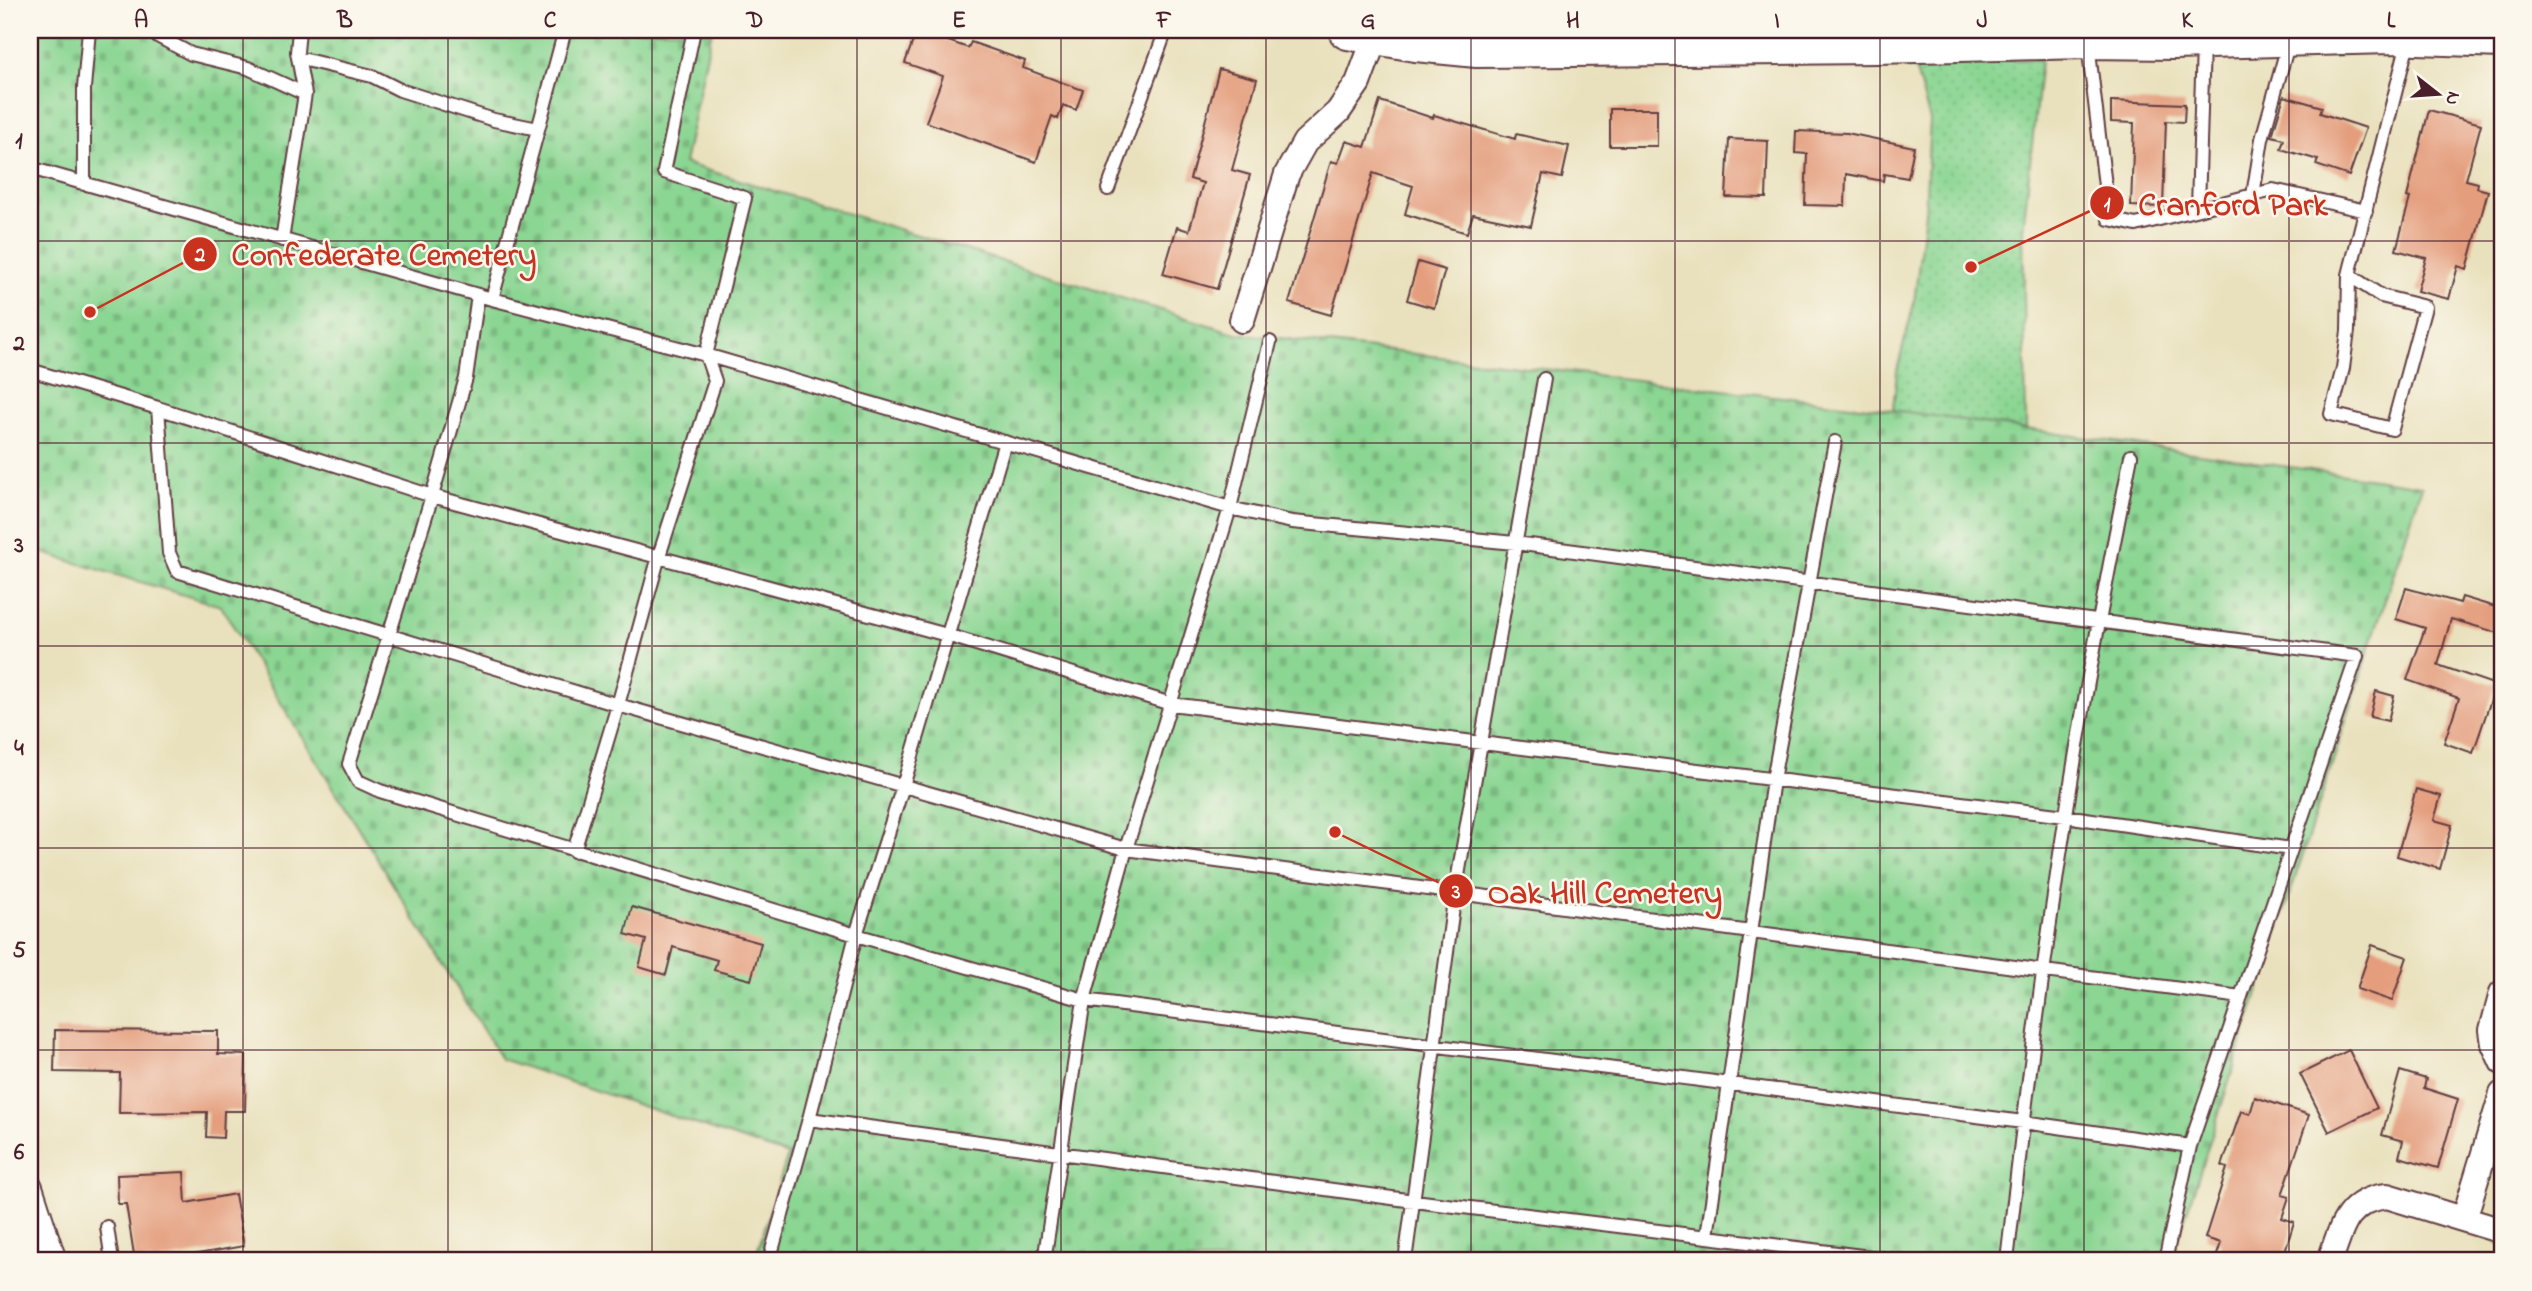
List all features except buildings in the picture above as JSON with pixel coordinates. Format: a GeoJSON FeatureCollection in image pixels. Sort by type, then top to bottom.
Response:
{"type":"FeatureCollection","features":[{"type":"Feature","properties":{"kind":"main road"},"geometry":{"type":"LineString","coordinates":[[1362,32],[1477,48],[1832,37],[2204,39],[2295,34],[2410,34],[2502,38]]}},
{"type":"Feature","properties":{"kind":"street"},"geometry":{"type":"LineString","coordinates":[[1242,320],[1287,174],[1305,142],[1338,111],[1358,83],[1362,32]]}},
{"type":"Feature","properties":{"kind":"street"},"geometry":{"type":"LineString","coordinates":[[2502,993],[2493,1030],[2494,1044],[2502,1062]]}},
{"type":"Feature","properties":{"kind":"street"},"geometry":{"type":"LineString","coordinates":[[2464,1219],[2502,1094]]}},
{"type":"Feature","properties":{"kind":"street"},"geometry":{"type":"LineString","coordinates":[[30,1186],[54,1261]]}},
{"type":"Feature","properties":{"kind":"street"},"geometry":{"type":"LineString","coordinates":[[2330,1261],[2346,1219],[2355,1209],[2375,1197],[2387,1196],[2502,1231]]}},
{"type":"Feature","properties":{"kind":"lane"},"geometry":{"type":"LineString","coordinates":[[84,184],[84,88],[89,30]]}},
{"type":"Feature","properties":{"kind":"lane"},"geometry":{"type":"LineString","coordinates":[[146,30],[191,54],[248,68],[304,94]]}},
{"type":"Feature","properties":{"kind":"lane"},"geometry":{"type":"LineString","coordinates":[[282,240],[304,94],[298,58],[299,30]]}},
{"type":"Feature","properties":{"kind":"lane"},"geometry":{"type":"LineString","coordinates":[[492,299],[565,30]]}},
{"type":"Feature","properties":{"kind":"lane"},"geometry":{"type":"LineString","coordinates":[[574,851],[659,556],[715,380],[706,355],[745,198],[664,172],[694,30]]}},
{"type":"Feature","properties":{"kind":"lane"},"geometry":{"type":"LineString","coordinates":[[1108,189],[1166,30]]}},
{"type":"Feature","properties":{"kind":"lane"},"geometry":{"type":"LineString","coordinates":[[2253,195],[2262,139],[2295,34]]}},
{"type":"Feature","properties":{"kind":"lane"},"geometry":{"type":"LineString","coordinates":[[2349,275],[2381,296],[2425,307],[2392,429],[2330,414],[2343,368],[2348,331],[2349,275],[2410,34]]}},
{"type":"Feature","properties":{"kind":"lane"},"geometry":{"type":"LineString","coordinates":[[2087,39],[2109,219],[2136,225],[2273,190],[2366,211]]}},
{"type":"Feature","properties":{"kind":"lane"},"geometry":{"type":"LineString","coordinates":[[2198,208],[2204,39]]}},
{"type":"Feature","properties":{"kind":"lane"},"geometry":{"type":"LineString","coordinates":[[298,58],[372,76],[400,90],[494,120],[538,130]]}},
{"type":"Feature","properties":{"kind":"lane"},"geometry":{"type":"LineString","coordinates":[[30,168],[492,299],[706,355],[1230,508],[1292,522],[1515,543],[2357,656],[2190,1146],[2165,1261]]}},
{"type":"Feature","properties":{"kind":"lane"},"geometry":{"type":"LineString","coordinates":[[478,295],[466,377],[349,764],[358,781],[380,792],[856,935],[1084,1000],[2190,1146]]}},
{"type":"Feature","properties":{"kind":"lane"},"geometry":{"type":"LineString","coordinates":[[1044,1261],[1084,1000],[1126,849],[1230,508],[1270,342]]}},
{"type":"Feature","properties":{"kind":"lane"},"geometry":{"type":"LineString","coordinates":[[30,370],[432,496],[947,635],[1171,704],[2066,816],[2291,849]]}},
{"type":"Feature","properties":{"kind":"lane"},"geometry":{"type":"LineString","coordinates":[[1405,1261],[1455,893],[1544,379]]}},
{"type":"Feature","properties":{"kind":"lane"},"geometry":{"type":"LineString","coordinates":[[158,408],[169,553],[177,571],[618,705],[903,786],[1126,849],[2044,973],[2241,997]]}},
{"type":"Feature","properties":{"kind":"lane"},"geometry":{"type":"LineString","coordinates":[[769,1261],[856,935],[1005,442]]}},
{"type":"Feature","properties":{"kind":"lane"},"geometry":{"type":"LineString","coordinates":[[1707,1236],[1773,780],[1835,442]]}},
{"type":"Feature","properties":{"kind":"lane"},"geometry":{"type":"LineString","coordinates":[[2007,1261],[2023,1122],[2066,816],[2098,622],[2132,456]]}},
{"type":"Feature","properties":{"kind":"lane"},"geometry":{"type":"LineString","coordinates":[[809,1119],[1414,1201],[1903,1261]]}},
{"type":"Feature","properties":{"kind":"lane"},"geometry":{"type":"LineString","coordinates":[[107,1227],[113,1261]]}},
{"type":"Feature","properties":{"kind":"green space"},"geometry":{"type":"Polygon","coordinates":[[[30,30],[712,30],[684,163],[1235,333],[1893,410],[2422,486],[2171,1261],[754,1261],[788,1155],[501,1059],[221,606],[30,549],[30,30]]]}},
{"type":"Feature","properties":{"kind":"green space"},"geometry":{"type":"Polygon","coordinates":[[[2041,59],[2023,230],[2026,429],[1893,410],[1897,371],[1914,303],[1925,212],[1930,120],[1914,64],[2041,59]]]}},
{"type":"Feature","properties":{"kind":"place","name":"Cranford Park"},"geometry":{"type":"Point","coordinates":[1971,267]}},
{"type":"Feature","properties":{"kind":"place","name":"Confederate Cemetery"},"geometry":{"type":"Point","coordinates":[90,312]}},
{"type":"Feature","properties":{"kind":"place","name":"Oak Hill Cemetery"},"geometry":{"type":"Point","coordinates":[1335,832]}}]}
